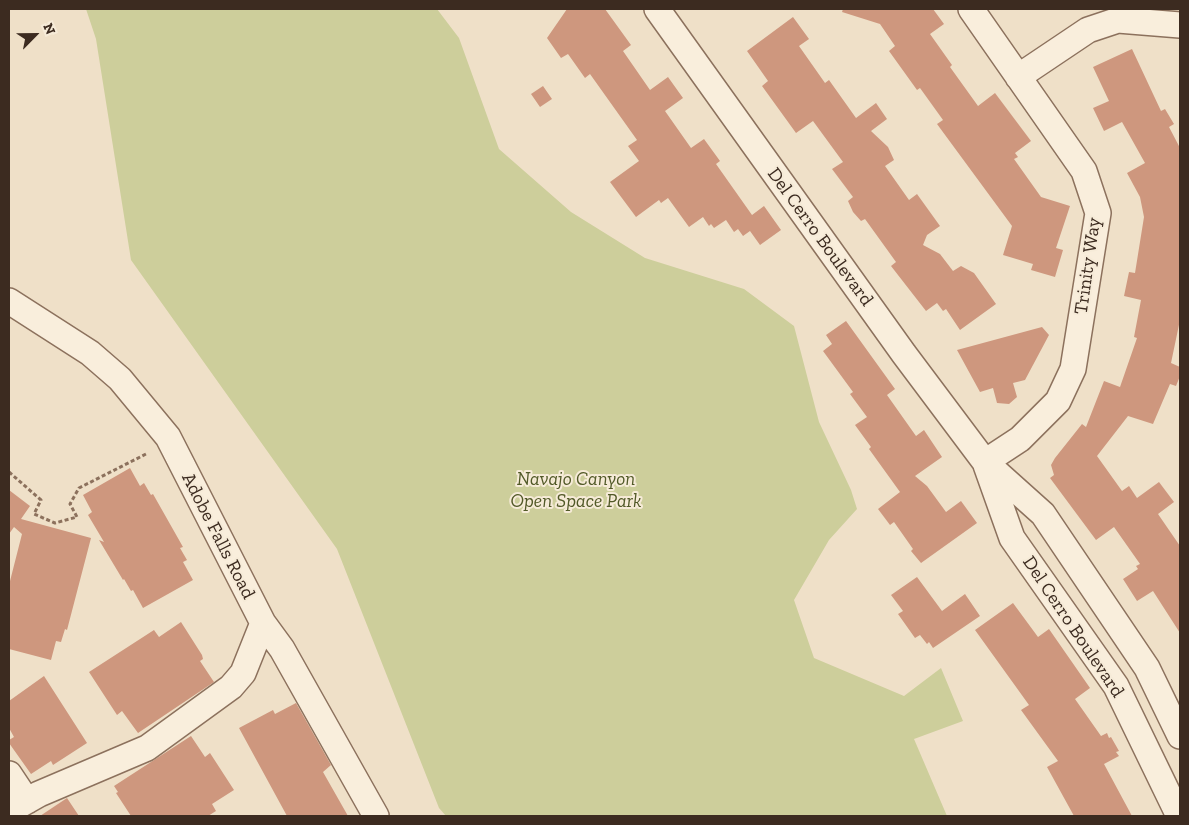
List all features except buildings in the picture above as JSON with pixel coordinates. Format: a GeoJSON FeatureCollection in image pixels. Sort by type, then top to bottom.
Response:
{"type":"FeatureCollection","features":[{"type":"Feature","properties":{"kind":"street","name":"Del Cerro Boulevard"},"geometry":{"type":"LineString","coordinates":[[657,9],[904,354],[985,462],[1043,514],[1147,668],[1180,736]]}},
{"type":"Feature","properties":{"kind":"street","name":"Trinity Way"},"geometry":{"type":"LineString","coordinates":[[971,9],[1084,171],[1098,213],[1074,369],[1058,400],[1020,438],[985,462]]}},
{"type":"Feature","properties":{"kind":"street"},"geometry":{"type":"LineString","coordinates":[[1018,76],[1088,30],[1118,20],[1180,24]]}},
{"type":"Feature","properties":{"kind":"street","name":"Adobe Falls Road"},"geometry":{"type":"LineString","coordinates":[[11,303],[90,353],[120,379],[168,437],[263,623],[282,649],[376,816]]}},
{"type":"Feature","properties":{"kind":"street","name":"Del Cerro Boulevard"},"geometry":{"type":"LineString","coordinates":[[985,462],[1012,538],[1116,686],[1179,816]]}},
{"type":"Feature","properties":{"kind":"street"},"geometry":{"type":"LineString","coordinates":[[9,774],[18,806],[147,748],[231,687],[243,673],[263,623]]}},
{"type":"Feature","properties":{"kind":"path"},"geometry":{"type":"LineString","coordinates":[[9,472],[41,500],[34,514],[55,523],[77,517],[70,504],[79,488],[146,454]]}},
{"type":"Feature","properties":{"kind":"green space","name":"Navajo Canyon Open Space Park"},"geometry":{"type":"Polygon","coordinates":[[[86,9],[437,9],[459,38],[499,149],[571,212],[645,258],[744,289],[794,326],[819,422],[851,490],[857,509],[829,540],[794,600],[814,658],[904,696],[941,668],[963,721],[914,739],[947,816],[446,816],[439,808],[337,549],[131,260],[96,39],[86,9]]]}}]}
